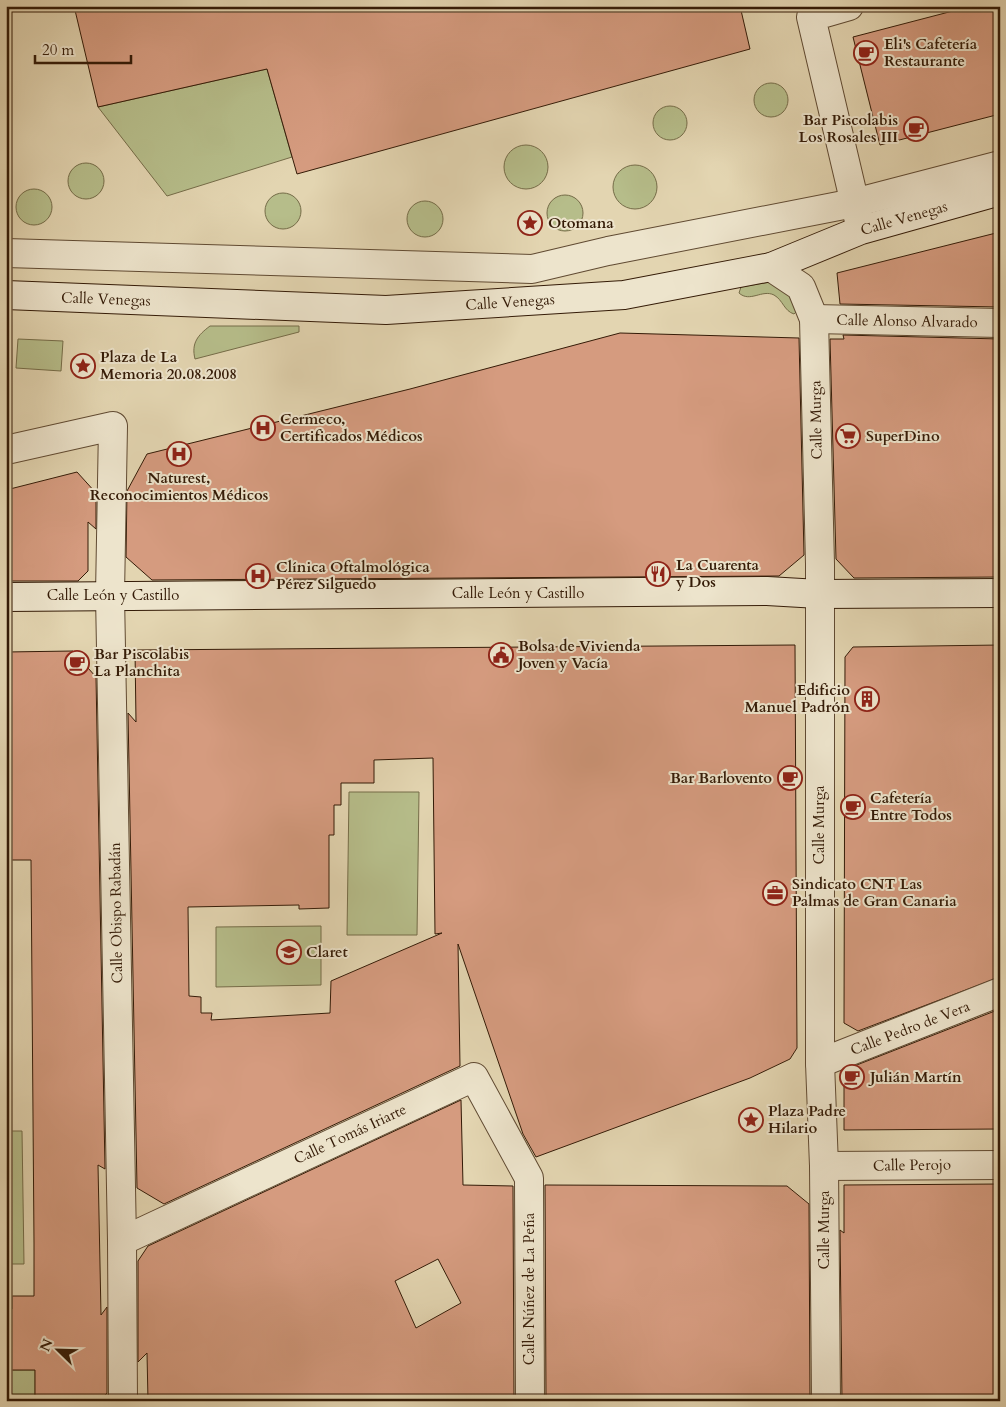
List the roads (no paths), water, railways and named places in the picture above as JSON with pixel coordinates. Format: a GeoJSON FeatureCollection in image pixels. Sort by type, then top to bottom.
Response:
{"type":"FeatureCollection","features":[{"type":"Feature","properties":{"kind":"street"},"geometry":{"type":"LineString","coordinates":[[849,6],[811,17],[861,230]]}},
{"type":"Feature","properties":{"kind":"street","name":"Calle Venegas"},"geometry":{"type":"LineString","coordinates":[[6,253],[532,269],[608,251],[854,203],[1000,166]]}},
{"type":"Feature","properties":{"kind":"street","name":"Calle Venegas"},"geometry":{"type":"LineString","coordinates":[[6,295],[386,310],[624,295],[771,267],[861,230],[1000,191]]}},
{"type":"Feature","properties":{"kind":"street","name":"Calle Murga"},"geometry":{"type":"LineString","coordinates":[[771,267],[801,287],[814,319],[819,594],[820,1063],[824,1166],[826,1401]]}},
{"type":"Feature","properties":{"kind":"street","name":"Calle Alonso Alvarado"},"geometry":{"type":"LineString","coordinates":[[814,319],[1000,323]]}},
{"type":"Feature","properties":{"kind":"street","name":"Calle Obispo Rabadán"},"geometry":{"type":"LineString","coordinates":[[6,450],[113,426],[110,595],[122,1240],[123,1401]]}},
{"type":"Feature","properties":{"kind":"street","name":"Calle León y Castillo"},"geometry":{"type":"LineString","coordinates":[[6,597],[757,591],[819,594],[1000,592]]}},
{"type":"Feature","properties":{"kind":"street","name":"Calle Pedro de Vera"},"geometry":{"type":"LineString","coordinates":[[820,1063],[1000,992]]}},
{"type":"Feature","properties":{"kind":"street","name":"Calle Tomás Iriarte"},"geometry":{"type":"LineString","coordinates":[[122,1240],[474,1077],[529,1178]]}},
{"type":"Feature","properties":{"kind":"street","name":"Calle Perojo"},"geometry":{"type":"LineString","coordinates":[[824,1166],[1000,1165]]}},
{"type":"Feature","properties":{"kind":"street","name":"Calle Núñez de La Peña"},"geometry":{"type":"LineString","coordinates":[[529,1178],[530,1401]]}},
{"type":"Feature","properties":{"kind":"place","name":"Eli's Cafetería Restaurante"},"geometry":{"type":"Point","coordinates":[866,53]}},
{"type":"Feature","properties":{"kind":"place","name":"Bar Piscolabis Los Rosales III"},"geometry":{"type":"Point","coordinates":[916,129]}},
{"type":"Feature","properties":{"kind":"place","name":"Otomana"},"geometry":{"type":"Point","coordinates":[530,223]}},
{"type":"Feature","properties":{"kind":"place","name":"Plaza de La Memoria 20.08.2008"},"geometry":{"type":"Point","coordinates":[83,366]}},
{"type":"Feature","properties":{"kind":"place","name":"Cermeco, Certificados Médicos"},"geometry":{"type":"Point","coordinates":[263,428]}},
{"type":"Feature","properties":{"kind":"place","name":"SuperDino"},"geometry":{"type":"Point","coordinates":[848,436]}},
{"type":"Feature","properties":{"kind":"place","name":"Naturest, Reconocimientos Médicos"},"geometry":{"type":"Point","coordinates":[179,454]}},
{"type":"Feature","properties":{"kind":"place","name":"La Cuarenta y Dos"},"geometry":{"type":"Point","coordinates":[658,574]}},
{"type":"Feature","properties":{"kind":"place","name":"Clínica Oftalmológica Pérez Silguedo"},"geometry":{"type":"Point","coordinates":[258,576]}},
{"type":"Feature","properties":{"kind":"place","name":"Bolsa de Vivienda Joven y Vacía"},"geometry":{"type":"Point","coordinates":[501,655]}},
{"type":"Feature","properties":{"kind":"place","name":"Bar Piscolabis La Planchita"},"geometry":{"type":"Point","coordinates":[77,663]}},
{"type":"Feature","properties":{"kind":"place","name":"Edificio Manuel Padrón"},"geometry":{"type":"Point","coordinates":[867,699]}},
{"type":"Feature","properties":{"kind":"place","name":"Bar Barlovento"},"geometry":{"type":"Point","coordinates":[790,778]}},
{"type":"Feature","properties":{"kind":"place","name":"Cafetería Entre Todos"},"geometry":{"type":"Point","coordinates":[853,807]}},
{"type":"Feature","properties":{"kind":"place","name":"Sindicato CNT Las Palmas de Gran Canaria"},"geometry":{"type":"Point","coordinates":[775,893]}},
{"type":"Feature","properties":{"kind":"place","name":"Claret"},"geometry":{"type":"Point","coordinates":[289,952]}},
{"type":"Feature","properties":{"kind":"place","name":"Julián Martín"},"geometry":{"type":"Point","coordinates":[852,1077]}},
{"type":"Feature","properties":{"kind":"place","name":"Plaza Padre Hilario"},"geometry":{"type":"Point","coordinates":[751,1120]}}]}
